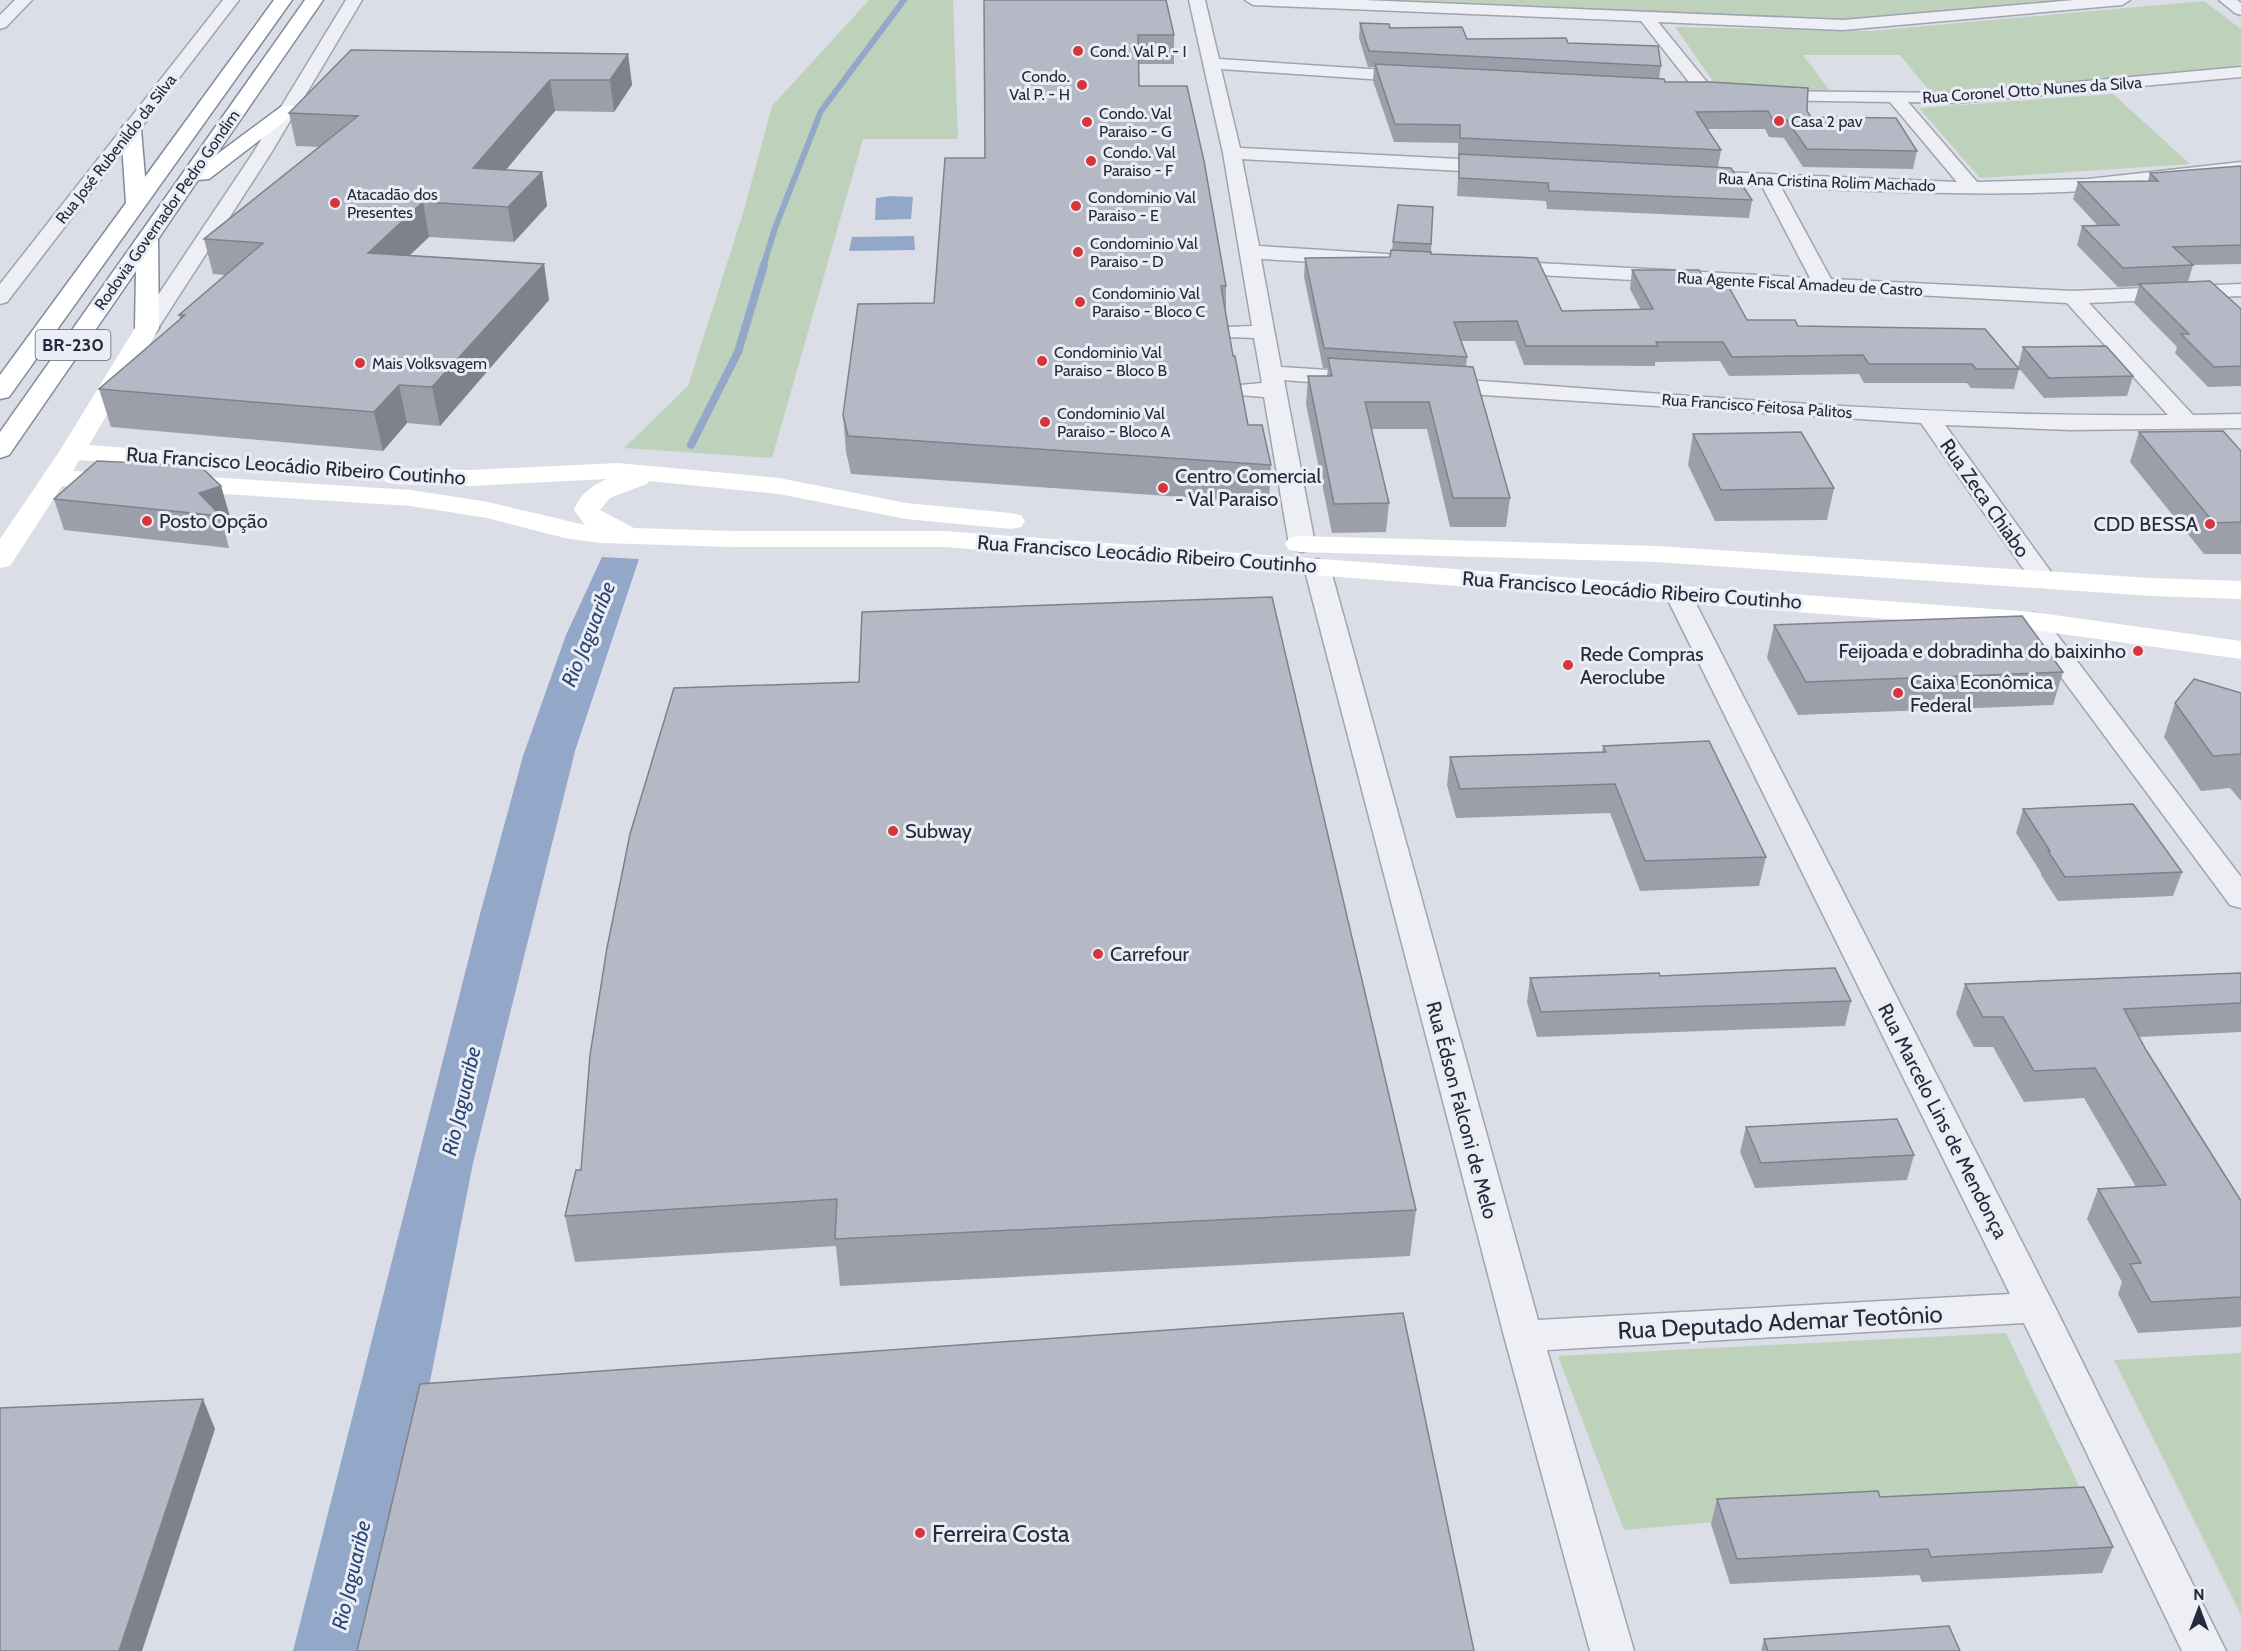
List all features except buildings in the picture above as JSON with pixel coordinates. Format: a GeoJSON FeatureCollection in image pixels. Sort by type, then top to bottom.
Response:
{"type":"FeatureCollection","features":[{"type":"Feature","properties":{"kind":"main road","name":"Rodovia Governador Pedro Gondim"},"geometry":{"type":"LineString","coordinates":[[0,392],[283,0]]}},
{"type":"Feature","properties":{"kind":"main road","name":"Rodovia Governador Pedro Gondim"},"geometry":{"type":"LineString","coordinates":[[0,450],[314,0]]}},
{"type":"Feature","properties":{"kind":"main road"},"geometry":{"type":"LineString","coordinates":[[181,190],[289,110]]}},
{"type":"Feature","properties":{"kind":"main road"},"geometry":{"type":"LineString","coordinates":[[131,129],[140,196]]}},
{"type":"Feature","properties":{"kind":"main road"},"geometry":{"type":"LineString","coordinates":[[0,560],[72,452],[147,328],[147,239]]}},
{"type":"Feature","properties":{"kind":"main road","name":"Rua Francisco Leocádio Ribeiro Coutinho"},"geometry":{"type":"LineString","coordinates":[[72,452],[442,478],[618,471],[654,472],[779,486],[871,506],[946,516],[1678,594],[2033,621],[2241,650]]}},
{"type":"Feature","properties":{"kind":"main road"},"geometry":{"type":"LineString","coordinates":[[635,536],[592,518],[587,510],[589,503],[602,492],[654,472]]}},
{"type":"Feature","properties":{"kind":"main road","name":"Rua Francisco Leocádio Ribeiro Coutinho"},"geometry":{"type":"LineString","coordinates":[[55,478],[259,487],[411,498],[488,510],[569,531],[635,536],[731,539],[922,538],[1310,556],[1656,554],[2151,587],[2241,590]]}},
{"type":"Feature","properties":{"kind":"street"},"geometry":{"type":"LineString","coordinates":[[0,24],[24,0]]}},
{"type":"Feature","properties":{"kind":"street","name":"Rua José Rubenildo da Silva"},"geometry":{"type":"LineString","coordinates":[[0,298],[231,0]]}},
{"type":"Feature","properties":{"kind":"street"},"geometry":{"type":"LineString","coordinates":[[147,328],[289,110],[354,0]]}},
{"type":"Feature","properties":{"kind":"street"},"geometry":{"type":"LineString","coordinates":[[1253,0],[1864,24],[2122,0]]}},
{"type":"Feature","properties":{"kind":"street"},"geometry":{"type":"LineString","coordinates":[[2227,0],[2241,10]]}},
{"type":"Feature","properties":{"kind":"street","name":"Rua Édson Falconi de Melo"},"geometry":{"type":"LineString","coordinates":[[1191,3],[1196,34],[1207,66],[1211,102],[1222,143],[1237,227],[1251,252],[1246,275],[1265,329],[1286,449],[1310,556],[1523,1336],[1612,1651]]}},
{"type":"Feature","properties":{"kind":"street"},"geometry":{"type":"LineString","coordinates":[[1645,16],[1712,92],[1684,91]]}},
{"type":"Feature","properties":{"kind":"street"},"geometry":{"type":"LineString","coordinates":[[1207,66],[1437,78]]}},
{"type":"Feature","properties":{"kind":"street","name":"Rua Coronel Otto Nunes da Silva"},"geometry":{"type":"LineString","coordinates":[[1754,94],[1896,99],[1954,98],[2030,93],[2241,72]]}},
{"type":"Feature","properties":{"kind":"street"},"geometry":{"type":"LineString","coordinates":[[1896,99],[1972,188]]}},
{"type":"Feature","properties":{"kind":"street"},"geometry":{"type":"LineString","coordinates":[[1222,143],[1518,168]]}},
{"type":"Feature","properties":{"kind":"street","name":"Rua Ana Cristina Rolim Machado"},"geometry":{"type":"LineString","coordinates":[[1672,175],[1972,188],[2118,183],[2241,168]]}},
{"type":"Feature","properties":{"kind":"street"},"geometry":{"type":"LineString","coordinates":[[1768,180],[1824,285]]}},
{"type":"Feature","properties":{"kind":"street"},"geometry":{"type":"LineString","coordinates":[[1251,252],[1405,261]]}},
{"type":"Feature","properties":{"kind":"street","name":"Rua Agente Fiscal Amadeu de Castro"},"geometry":{"type":"LineString","coordinates":[[1476,265],[2073,297],[2241,291]]}},
{"type":"Feature","properties":{"kind":"street"},"geometry":{"type":"LineString","coordinates":[[2073,297],[2188,423]]}},
{"type":"Feature","properties":{"kind":"street"},"geometry":{"type":"LineString","coordinates":[[1237,329],[1265,329]]}},
{"type":"Feature","properties":{"kind":"street"},"geometry":{"type":"LineString","coordinates":[[1248,387],[1274,382],[1380,381]]}},
{"type":"Feature","properties":{"kind":"street","name":"Rua Francisco Feitosa Palitos"},"geometry":{"type":"LineString","coordinates":[[1416,383],[1928,417],[2070,423],[2241,421]]}},
{"type":"Feature","properties":{"kind":"street","name":"Rua Zeca Chiabo"},"geometry":{"type":"LineString","coordinates":[[1928,417],[2043,579]]}},
{"type":"Feature","properties":{"kind":"street"},"geometry":{"type":"LineString","coordinates":[[1259,450],[1286,449]]}},
{"type":"Feature","properties":{"kind":"street","name":"Rua Marcelo Lins de Mendonça"},"geometry":{"type":"LineString","coordinates":[[1678,594],[2036,1307],[2204,1651]]}},
{"type":"Feature","properties":{"kind":"street"},"geometry":{"type":"LineString","coordinates":[[2033,621],[2241,898]]}},
{"type":"Feature","properties":{"kind":"street","name":"Rua Deputado Ademar Teotônio"},"geometry":{"type":"LineString","coordinates":[[1523,1336],[2036,1307]]}},
{"type":"Feature","properties":{"kind":"green space"},"geometry":{"type":"Polygon","coordinates":[[[869,0],[953,0],[958,139],[863,139],[772,458],[624,448],[688,386],[744,210],[772,106],[869,0]]]}},
{"type":"Feature","properties":{"kind":"green space"},"geometry":{"type":"Polygon","coordinates":[[[1349,0],[2132,0],[1843,25],[1349,0]]]}},
{"type":"Feature","properties":{"kind":"green space"},"geometry":{"type":"Polygon","coordinates":[[[2204,1],[2241,29],[2241,66],[1962,94],[1931,93],[1900,55],[1803,55],[1830,91],[1715,84],[1675,27],[1870,31],[2204,1]]]}},
{"type":"Feature","properties":{"kind":"green space"},"geometry":{"type":"Polygon","coordinates":[[[2113,94],[2190,164],[1980,178],[1919,108],[2113,94]]]}},
{"type":"Feature","properties":{"kind":"green space"},"geometry":{"type":"Polygon","coordinates":[[[2006,1333],[2081,1490],[1624,1530],[1558,1356],[2006,1333]]]}},
{"type":"Feature","properties":{"kind":"green space"},"geometry":{"type":"Polygon","coordinates":[[[2241,1353],[2241,1615],[2114,1360],[2241,1353]]]}},
{"type":"Feature","properties":{"kind":"water"},"geometry":{"type":"Polygon","coordinates":[[[913,197],[911,219],[875,220],[876,198],[913,197]]]}},
{"type":"Feature","properties":{"kind":"water"},"geometry":{"type":"Polygon","coordinates":[[[914,236],[915,250],[849,251],[852,237],[914,236]]]}},
{"type":"Feature","properties":{"kind":"water","name":"Rio Jaguaribe"},"geometry":{"type":"Polygon","coordinates":[[[602,557],[639,559],[575,751],[473,1163],[377,1651],[293,1651],[480,914],[523,756],[566,635],[602,557]]]}},
{"type":"Feature","properties":{"kind":"waterway"},"geometry":{"type":"LineString","coordinates":[[763,267],[775,228],[821,111],[904,0]]}},
{"type":"Feature","properties":{"kind":"waterway"},"geometry":{"type":"LineString","coordinates":[[691,445],[738,352],[764,265]]}},
{"type":"Feature","properties":{"kind":"place","name":"Cond. Val P. - I"},"geometry":{"type":"Point","coordinates":[1078,51]}},
{"type":"Feature","properties":{"kind":"place","name":"Condo. Val P. - H"},"geometry":{"type":"Point","coordinates":[1082,85]}},
{"type":"Feature","properties":{"kind":"place","name":"Casa 2 pav"},"geometry":{"type":"Point","coordinates":[1779,121]}},
{"type":"Feature","properties":{"kind":"place","name":"Condo. Val Paraiso - G"},"geometry":{"type":"Point","coordinates":[1087,122]}},
{"type":"Feature","properties":{"kind":"place","name":"Condo. Val Paraiso - F"},"geometry":{"type":"Point","coordinates":[1091,161]}},
{"type":"Feature","properties":{"kind":"place","name":"Atacadão dos Presentes"},"geometry":{"type":"Point","coordinates":[335,203]}},
{"type":"Feature","properties":{"kind":"place","name":"Condominio Val Paraiso - E"},"geometry":{"type":"Point","coordinates":[1076,206]}},
{"type":"Feature","properties":{"kind":"place","name":"Condominio Val Paraiso - D"},"geometry":{"type":"Point","coordinates":[1078,252]}},
{"type":"Feature","properties":{"kind":"place","name":"Condominio Val Paraiso - Bloco C"},"geometry":{"type":"Point","coordinates":[1080,302]}},
{"type":"Feature","properties":{"kind":"place","name":"Condominio Val Paraiso - Bloco B"},"geometry":{"type":"Point","coordinates":[1042,361]}},
{"type":"Feature","properties":{"kind":"place","name":"Mais Volksvagem"},"geometry":{"type":"Point","coordinates":[360,363]}},
{"type":"Feature","properties":{"kind":"place","name":"Condominio Val Paraiso - Bloco A"},"geometry":{"type":"Point","coordinates":[1045,422]}},
{"type":"Feature","properties":{"kind":"place","name":"Centro Comercial - Val Paraiso"},"geometry":{"type":"Point","coordinates":[1163,488]}},
{"type":"Feature","properties":{"kind":"place","name":"Posto Opção"},"geometry":{"type":"Point","coordinates":[147,521]}},
{"type":"Feature","properties":{"kind":"place","name":"CDD BESSA"},"geometry":{"type":"Point","coordinates":[2210,524]}},
{"type":"Feature","properties":{"kind":"place","name":"Feijoada e dobradinha do baixinho"},"geometry":{"type":"Point","coordinates":[2138,651]}},
{"type":"Feature","properties":{"kind":"place","name":"Rede Compras Aeroclube"},"geometry":{"type":"Point","coordinates":[1568,665]}},
{"type":"Feature","properties":{"kind":"place","name":"Caixa Econômica Federal"},"geometry":{"type":"Point","coordinates":[1898,693]}},
{"type":"Feature","properties":{"kind":"place","name":"Subway"},"geometry":{"type":"Point","coordinates":[893,831]}},
{"type":"Feature","properties":{"kind":"place","name":"Carrefour"},"geometry":{"type":"Point","coordinates":[1098,954]}},
{"type":"Feature","properties":{"kind":"place","name":"Ferreira Costa"},"geometry":{"type":"Point","coordinates":[920,1533]}}]}
